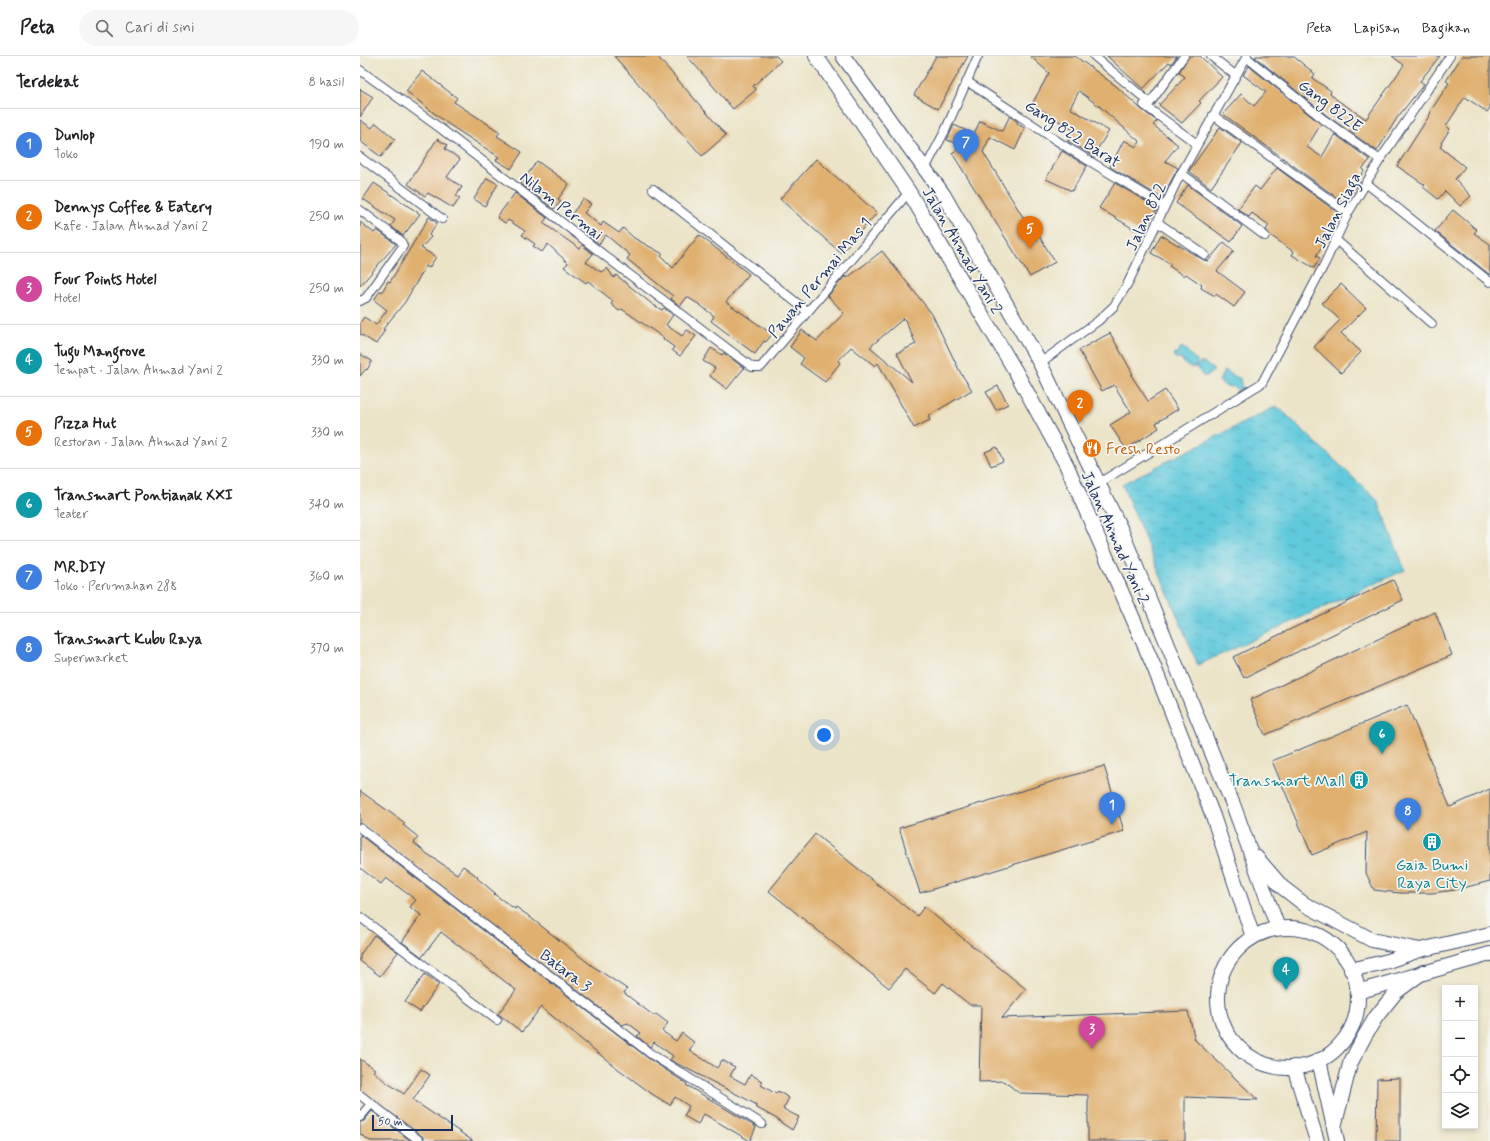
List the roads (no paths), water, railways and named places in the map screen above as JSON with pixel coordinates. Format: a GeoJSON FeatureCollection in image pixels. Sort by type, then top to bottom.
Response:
{"type":"FeatureCollection","features":[{"type":"Feature","properties":{"kind":"highway","name":"Jalan Ahmad Yani 2"},"geometry":{"type":"LineString","coordinates":[[816,56],[909,192],[1016,372],[1066,464],[1154,667],[1212,816],[1253,937]]}},
{"type":"Feature","properties":{"kind":"highway","name":"Jalan Ahmad Yani 2"},"geometry":{"type":"LineString","coordinates":[[843,56],[943,194],[1040,363],[1121,530],[1250,848],[1278,928]]}},
{"type":"Feature","properties":{"kind":"highway"},"geometry":{"type":"LineString","coordinates":[[1250,848],[1282,887],[1304,904],[1372,940],[1420,950]]}},
{"type":"Feature","properties":{"kind":"highway"},"geometry":{"type":"LineString","coordinates":[[1278,928],[1293,928],[1311,932],[1328,940],[1341,952],[1351,970],[1357,992],[1358,1009],[1352,1027],[1342,1043],[1328,1055],[1311,1064],[1294,1067],[1277,1067],[1260,1062],[1250,1056],[1233,1041],[1224,1027],[1219,1010],[1218,993],[1221,976],[1232,956],[1239,947],[1253,937],[1278,928]]}},
{"type":"Feature","properties":{"kind":"highway"},"geometry":{"type":"LineString","coordinates":[[1351,970],[1388,961],[1420,950],[1490,934]]}},
{"type":"Feature","properties":{"kind":"highway"},"geometry":{"type":"LineString","coordinates":[[1357,992],[1490,954]]}},
{"type":"Feature","properties":{"kind":"highway"},"geometry":{"type":"LineString","coordinates":[[1335,1134],[1350,1064],[1364,1036],[1376,1017],[1396,992],[1423,972]]}},
{"type":"Feature","properties":{"kind":"highway"},"geometry":{"type":"LineString","coordinates":[[1319,1060],[1335,1134]]}},
{"type":"Feature","properties":{"kind":"highway"},"geometry":{"type":"LineString","coordinates":[[1294,1067],[1317,1141]]}},
{"type":"Feature","properties":{"kind":"street"},"geometry":{"type":"LineString","coordinates":[[925,169],[968,82],[978,56]]}},
{"type":"Feature","properties":{"kind":"street"},"geometry":{"type":"LineString","coordinates":[[1094,56],[1150,103],[1184,56]]}},
{"type":"Feature","properties":{"kind":"street"},"geometry":{"type":"LineString","coordinates":[[1211,56],[1235,75]]}},
{"type":"Feature","properties":{"kind":"street","name":"Jalan 822"},"geometry":{"type":"LineString","coordinates":[[1040,363],[1098,321],[1114,306],[1128,283],[1181,173],[1246,56]]}},
{"type":"Feature","properties":{"kind":"street","name":"Gang 822E"},"geometry":{"type":"LineString","coordinates":[[1246,56],[1323,118],[1380,160]]}},
{"type":"Feature","properties":{"kind":"street","name":"Jalan Siaga"},"geometry":{"type":"LineString","coordinates":[[1099,483],[1262,384],[1294,324],[1348,213],[1380,160],[1448,57]]}},
{"type":"Feature","properties":{"kind":"street","name":"Nilam Permai"},"geometry":{"type":"LineString","coordinates":[[360,70],[440,128],[622,269],[747,362]]}},
{"type":"Feature","properties":{"kind":"street","name":"Gang 822 Barat"},"geometry":{"type":"LineString","coordinates":[[968,82],[1068,148],[1164,206]]}},
{"type":"Feature","properties":{"kind":"street"},"geometry":{"type":"LineString","coordinates":[[1144,105],[1197,144]]}},
{"type":"Feature","properties":{"kind":"street"},"geometry":{"type":"LineString","coordinates":[[1213,116],[1348,213]]}},
{"type":"Feature","properties":{"kind":"street"},"geometry":{"type":"LineString","coordinates":[[360,157],[442,219]]}},
{"type":"Feature","properties":{"kind":"street"},"geometry":{"type":"LineString","coordinates":[[1181,173],[1265,236]]}},
{"type":"Feature","properties":{"kind":"street"},"geometry":{"type":"LineString","coordinates":[[1366,183],[1490,282]]}},
{"type":"Feature","properties":{"kind":"street"},"geometry":{"type":"LineString","coordinates":[[653,189],[807,312]]}},
{"type":"Feature","properties":{"kind":"street","name":"Pawan Permai Mas 1"},"geometry":{"type":"LineString","coordinates":[[747,362],[752,367],[761,367],[909,192]]}},
{"type":"Feature","properties":{"kind":"street"},"geometry":{"type":"LineString","coordinates":[[360,210],[401,241],[404,246],[366,298],[360,301]]}},
{"type":"Feature","properties":{"kind":"street"},"geometry":{"type":"LineString","coordinates":[[1157,222],[1206,255]]}},
{"type":"Feature","properties":{"kind":"street"},"geometry":{"type":"LineString","coordinates":[[1336,240],[1432,324]]}},
{"type":"Feature","properties":{"kind":"street","name":"Batara 3"},"geometry":{"type":"LineString","coordinates":[[360,828],[651,1054],[762,1124]]}},
{"type":"Feature","properties":{"kind":"street"},"geometry":{"type":"LineString","coordinates":[[360,917],[497,1020]]}},
{"type":"Feature","properties":{"kind":"street"},"geometry":{"type":"LineString","coordinates":[[360,1095],[420,1141]]}},
{"type":"Feature","properties":{"kind":"street"},"geometry":{"type":"LineString","coordinates":[[360,1118],[371,1104]]}},
{"type":"Feature","properties":{"kind":"water"},"geometry":{"type":"Polygon","coordinates":[[[1180,348],[1184,348],[1197,361],[1196,367],[1187,366],[1182,359],[1175,358],[1174,354],[1179,352],[1180,348]]]}},
{"type":"Feature","properties":{"kind":"water"},"geometry":{"type":"Polygon","coordinates":[[[1199,363],[1204,363],[1214,370],[1208,376],[1203,376],[1197,368],[1199,363]]]}},
{"type":"Feature","properties":{"kind":"water"},"geometry":{"type":"Polygon","coordinates":[[[1224,371],[1240,378],[1242,388],[1237,390],[1234,387],[1225,386],[1219,381],[1224,371]]]}},
{"type":"Feature","properties":{"kind":"water"},"geometry":{"type":"Polygon","coordinates":[[[1277,406],[1378,501],[1405,570],[1198,665],[1122,484],[1277,406]]]}},
{"type":"Feature","properties":{"kind":"place","name":"MR.DIY"},"geometry":{"type":"Point","coordinates":[966,162]}},
{"type":"Feature","properties":{"kind":"place","name":"Pizza Hut"},"geometry":{"type":"Point","coordinates":[1030,249]}},
{"type":"Feature","properties":{"kind":"place","name":"Dennys Coffee & Eatery"},"geometry":{"type":"Point","coordinates":[1080,423]}},
{"type":"Feature","properties":{"kind":"place","name":"Fresh Resto"},"geometry":{"type":"Point","coordinates":[1092,448]}},
{"type":"Feature","properties":{"kind":"place","name":"Transmart Pontianak XXI"},"geometry":{"type":"Point","coordinates":[1382,754]}},
{"type":"Feature","properties":{"kind":"place","name":"Transmart Mall"},"geometry":{"type":"Point","coordinates":[1359,780]}},
{"type":"Feature","properties":{"kind":"place","name":"Dunlop"},"geometry":{"type":"Point","coordinates":[1112,825]}},
{"type":"Feature","properties":{"kind":"place","name":"Transmart Kubu Raya"},"geometry":{"type":"Point","coordinates":[1408,831]}},
{"type":"Feature","properties":{"kind":"place","name":"Gaia Bumi Raya City"},"geometry":{"type":"Point","coordinates":[1432,842]}},
{"type":"Feature","properties":{"kind":"place","name":"Tugu Mangrove"},"geometry":{"type":"Point","coordinates":[1286,990]}},
{"type":"Feature","properties":{"kind":"place","name":"Four Points Hotel"},"geometry":{"type":"Point","coordinates":[1092,1049]}}]}
